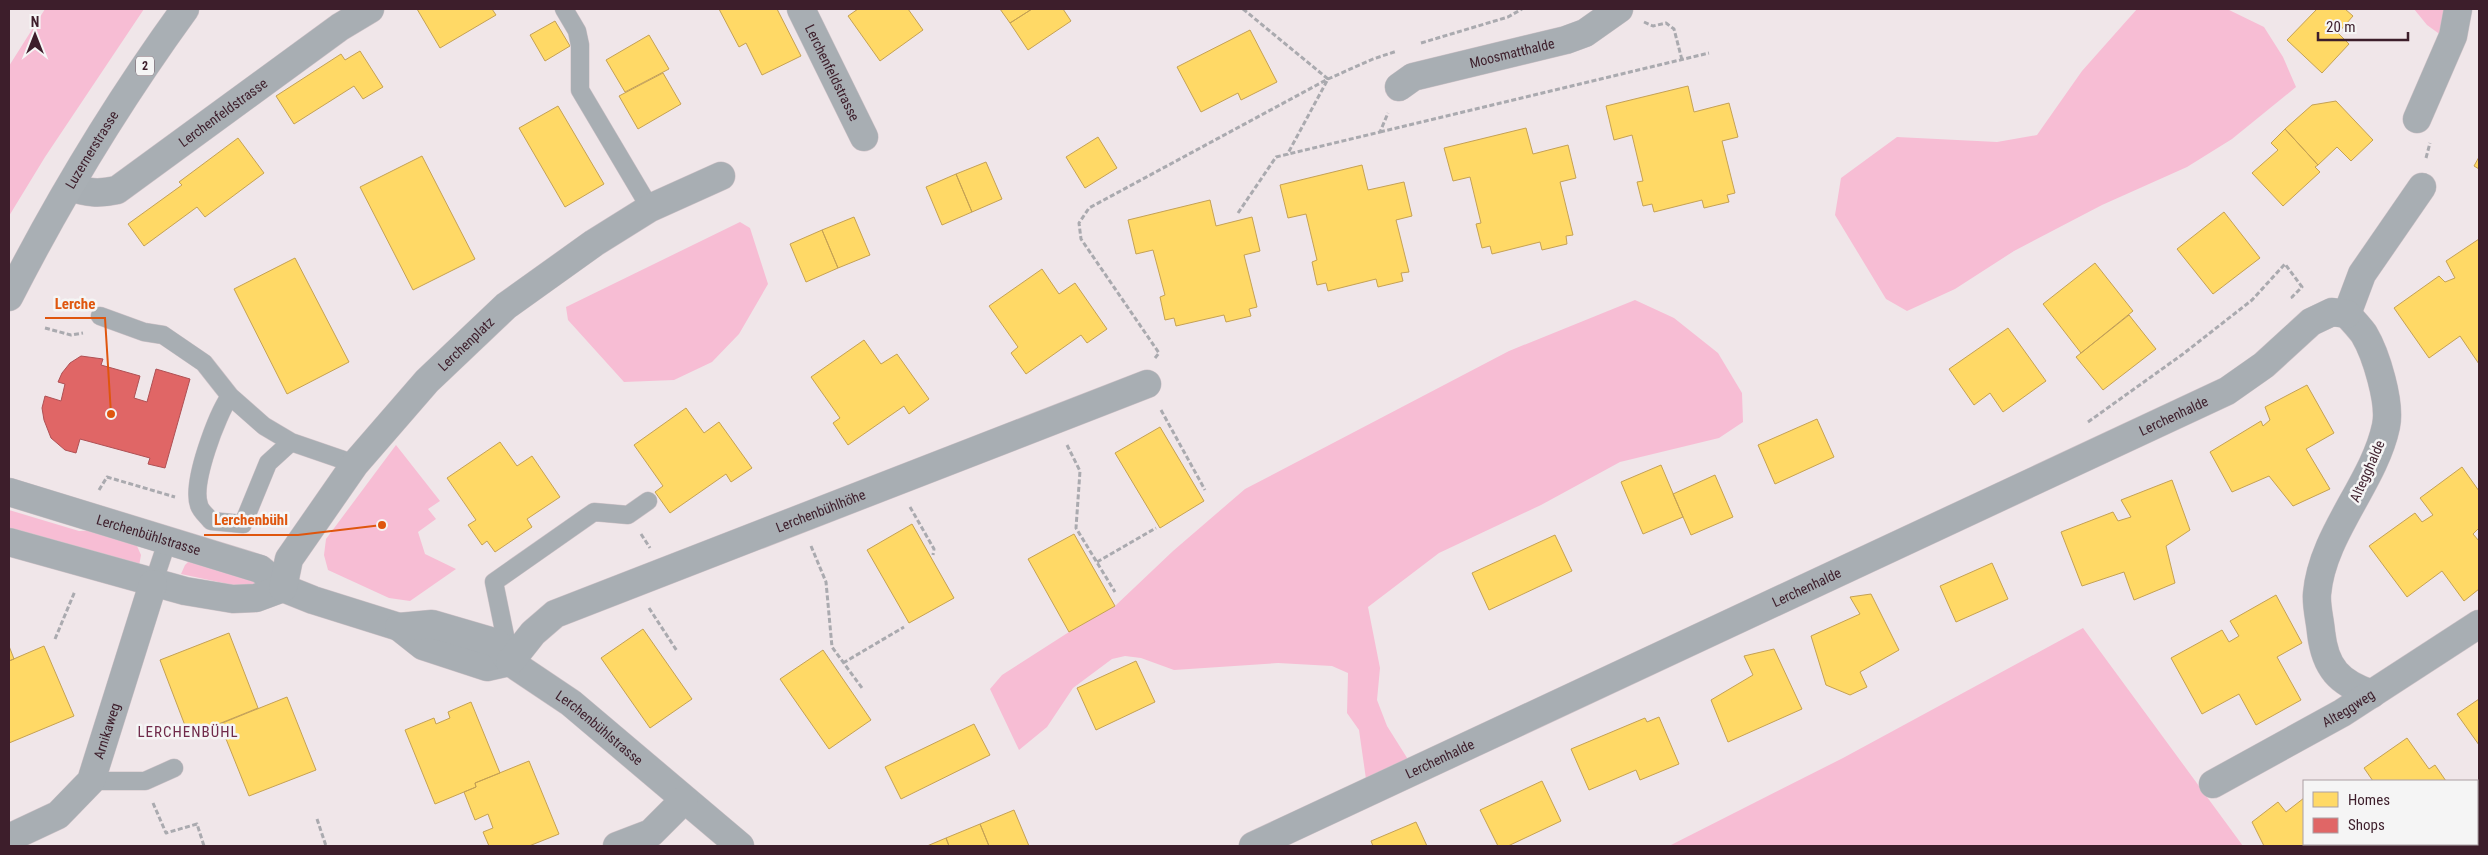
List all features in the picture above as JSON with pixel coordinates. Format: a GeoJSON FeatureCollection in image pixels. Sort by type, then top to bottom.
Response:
{"type":"FeatureCollection","features":[{"type":"Feature","properties":{"kind":"main road","name":"Luzernerstrasse"},"geometry":{"type":"LineString","coordinates":[[9,297],[35,246],[106,125],[185,9]]}},
{"type":"Feature","properties":{"kind":"street","name":"Lerchenfeldstrasse"},"geometry":{"type":"LineString","coordinates":[[70,187],[88,193],[102,194],[117,190],[340,27],[370,9]]}},
{"type":"Feature","properties":{"kind":"street","name":"Lerchenfeldstrasse"},"geometry":{"type":"LineString","coordinates":[[801,9],[864,137]]}},
{"type":"Feature","properties":{"kind":"street","name":"Moosmatthalde"},"geometry":{"type":"LineString","coordinates":[[1399,87],[1413,77],[1585,33],[1619,9]]}},
{"type":"Feature","properties":{"kind":"street"},"geometry":{"type":"LineString","coordinates":[[2417,119],[2453,36],[2458,9]]}},
{"type":"Feature","properties":{"kind":"street","name":"Lerchenplatz"},"geometry":{"type":"LineString","coordinates":[[283,588],[289,560],[355,464],[427,381],[506,306],[578,254],[650,208],[721,176]]}},
{"type":"Feature","properties":{"kind":"street"},"geometry":{"type":"LineString","coordinates":[[2347,314],[2362,274],[2422,187]]}},
{"type":"Feature","properties":{"kind":"street","name":"Lerchenhalde"},"geometry":{"type":"LineString","coordinates":[[1253,846],[2226,391],[2264,366],[2311,322],[2332,312],[2347,314]]}},
{"type":"Feature","properties":{"kind":"street","name":"Altegghalde"},"geometry":{"type":"LineString","coordinates":[[2347,314],[2364,335],[2385,390],[2387,424],[2371,466],[2328,550],[2317,594],[2322,638],[2329,664],[2342,680],[2352,687],[2372,694]]}},
{"type":"Feature","properties":{"kind":"street","name":"Lerchenbühlhöhe"},"geometry":{"type":"LineString","coordinates":[[510,662],[533,633],[555,614],[1152,382]]}},
{"type":"Feature","properties":{"kind":"street","name":"Lerchenbühlstrasse"},"geometry":{"type":"LineString","coordinates":[[9,492],[260,569],[283,588],[313,600],[399,627],[423,646],[487,667],[510,662],[571,703],[740,846]]}},
{"type":"Feature","properties":{"kind":"street"},"geometry":{"type":"LineString","coordinates":[[9,542],[153,584],[233,599],[256,598],[283,588]]}},
{"type":"Feature","properties":{"kind":"street","name":"Arnikaweg"},"geometry":{"type":"LineString","coordinates":[[9,838],[58,815],[90,781],[153,584]]}},
{"type":"Feature","properties":{"kind":"street","name":"Alteggweg"},"geometry":{"type":"LineString","coordinates":[[2213,784],[2310,732],[2479,624]]}},
{"type":"Feature","properties":{"kind":"street"},"geometry":{"type":"LineString","coordinates":[[617,846],[650,832],[684,800]]}},
{"type":"Feature","properties":{"kind":"lane"},"geometry":{"type":"LineString","coordinates":[[564,9],[577,31],[580,45],[580,90],[650,208]]}},
{"type":"Feature","properties":{"kind":"lane"},"geometry":{"type":"LineString","coordinates":[[100,316],[144,332],[163,335],[204,364],[230,396],[264,426],[292,442],[355,464]]}},
{"type":"Feature","properties":{"kind":"lane"},"geometry":{"type":"LineString","coordinates":[[230,396],[214,428],[199,477],[199,505],[211,521],[243,524],[268,464],[292,442]]}},
{"type":"Feature","properties":{"kind":"lane"},"geometry":{"type":"LineString","coordinates":[[510,662],[494,582],[594,512],[628,515],[648,501]]}},
{"type":"Feature","properties":{"kind":"lane"},"geometry":{"type":"LineString","coordinates":[[153,584],[167,542]]}},
{"type":"Feature","properties":{"kind":"lane"},"geometry":{"type":"LineString","coordinates":[[90,781],[145,781],[174,768]]}},
{"type":"Feature","properties":{"kind":"path"},"geometry":{"type":"LineString","coordinates":[[1243,9],[1328,80]]}},
{"type":"Feature","properties":{"kind":"path"},"geometry":{"type":"LineString","coordinates":[[1418,44],[1508,17],[1522,9]]}},
{"type":"Feature","properties":{"kind":"path"},"geometry":{"type":"LineString","coordinates":[[1653,26],[1666,23],[1674,29],[1682,60]]}},
{"type":"Feature","properties":{"kind":"path"},"geometry":{"type":"LineString","coordinates":[[1205,490],[1152,382],[1158,353],[1081,239],[1079,223],[1089,208],[1328,80],[1373,59],[1400,50]]}},
{"type":"Feature","properties":{"kind":"path"},"geometry":{"type":"LineString","coordinates":[[1238,213],[1272,160],[1380,132],[1709,53]]}},
{"type":"Feature","properties":{"kind":"path"},"geometry":{"type":"LineString","coordinates":[[1287,155],[1328,80]]}},
{"type":"Feature","properties":{"kind":"path"},"geometry":{"type":"LineString","coordinates":[[1380,132],[1399,87]]}},
{"type":"Feature","properties":{"kind":"path"},"geometry":{"type":"LineString","coordinates":[[2417,119],[2431,145],[2425,159]]}},
{"type":"Feature","properties":{"kind":"path"},"geometry":{"type":"LineString","coordinates":[[2083,425],[2183,354],[2252,300],[2285,264],[2302,287],[2292,297],[2296,306]]}},
{"type":"Feature","properties":{"kind":"path"},"geometry":{"type":"LineString","coordinates":[[45,328],[72,335],[88,333],[100,316]]}},
{"type":"Feature","properties":{"kind":"path"},"geometry":{"type":"LineString","coordinates":[[1070,452],[1080,471],[1076,528],[1115,592]]}},
{"type":"Feature","properties":{"kind":"path"},"geometry":{"type":"LineString","coordinates":[[96,493],[107,477],[199,505]]}},
{"type":"Feature","properties":{"kind":"path"},"geometry":{"type":"LineString","coordinates":[[910,507],[934,549],[933,556]]}},
{"type":"Feature","properties":{"kind":"path"},"geometry":{"type":"LineString","coordinates":[[1097,562],[1156,528]]}},
{"type":"Feature","properties":{"kind":"path"},"geometry":{"type":"LineString","coordinates":[[639,532],[652,550]]}},
{"type":"Feature","properties":{"kind":"path"},"geometry":{"type":"LineString","coordinates":[[809,541],[826,582],[832,646],[862,688]]}},
{"type":"Feature","properties":{"kind":"path"},"geometry":{"type":"LineString","coordinates":[[55,638],[76,589]]}},
{"type":"Feature","properties":{"kind":"path"},"geometry":{"type":"LineString","coordinates":[[645,602],[677,652]]}},
{"type":"Feature","properties":{"kind":"path"},"geometry":{"type":"LineString","coordinates":[[843,663],[904,627]]}},
{"type":"Feature","properties":{"kind":"path"},"geometry":{"type":"LineString","coordinates":[[153,805],[166,832],[197,824],[204,846]]}},
{"type":"Feature","properties":{"kind":"path"},"geometry":{"type":"LineString","coordinates":[[317,819],[326,846]]}},
{"type":"Feature","properties":{"kind":"shaded area"},"geometry":{"type":"Polygon","coordinates":[[[45,9],[144,9],[45,157],[9,216],[9,66],[45,9]]]}},
{"type":"Feature","properties":{"kind":"shaded area"},"geometry":{"type":"Polygon","coordinates":[[[2137,9],[2227,9],[2264,27],[2283,57],[2296,87],[2232,139],[2187,167],[2102,205],[2014,251],[1955,289],[1907,311],[1886,299],[1835,215],[1841,178],[1897,137],[1997,142],[2037,135],[2082,71],[2137,9]]]}},
{"type":"Feature","properties":{"kind":"shaded area"},"geometry":{"type":"Polygon","coordinates":[[[2414,9],[2454,9],[2445,38],[2427,25],[2414,9]]]}},
{"type":"Feature","properties":{"kind":"shaded area"},"geometry":{"type":"Polygon","coordinates":[[[740,222],[750,228],[768,284],[739,334],[712,362],[674,380],[624,382],[568,320],[566,307],[740,222]]]}},
{"type":"Feature","properties":{"kind":"shaded area"},"geometry":{"type":"Polygon","coordinates":[[[1635,300],[1674,318],[1718,353],[1742,393],[1743,422],[1719,438],[1620,462],[1541,505],[1439,553],[1368,607],[1380,668],[1377,700],[1387,726],[1409,761],[1366,779],[1359,730],[1347,713],[1348,673],[1332,666],[1278,663],[1174,670],[1141,658],[1125,656],[1112,659],[1073,688],[1047,727],[1019,750],[990,689],[1002,675],[1069,632],[1115,606],[1173,551],[1245,489],[1509,351],[1635,300]]]}},
{"type":"Feature","properties":{"kind":"shaded area"},"geometry":{"type":"Polygon","coordinates":[[[396,445],[440,501],[428,509],[436,519],[418,532],[425,554],[456,569],[410,601],[389,598],[328,570],[324,555],[326,539],[396,445]]]}},
{"type":"Feature","properties":{"kind":"shaded area"},"geometry":{"type":"Polygon","coordinates":[[[9,510],[79,531],[100,530],[137,546],[141,555],[139,566],[9,529],[9,510]]]}},
{"type":"Feature","properties":{"kind":"shaded area"},"geometry":{"type":"Polygon","coordinates":[[[191,559],[258,575],[255,586],[237,586],[181,574],[185,565],[191,559]]]}},
{"type":"Feature","properties":{"kind":"shaded area"},"geometry":{"type":"Polygon","coordinates":[[[2083,628],[2243,846],[1669,846],[1843,758],[2083,628]]]}},
{"type":"Feature","properties":{"kind":"building: Homes"},"geometry":{"type":"Polygon","coordinates":[[[417,9],[492,9],[496,15],[440,48],[417,9]]]}},
{"type":"Feature","properties":{"kind":"building: Homes"},"geometry":{"type":"Polygon","coordinates":[[[719,9],[777,9],[801,56],[762,75],[746,43],[739,47],[719,9]]]}},
{"type":"Feature","properties":{"kind":"building: Homes"},"geometry":{"type":"Polygon","coordinates":[[[858,9],[908,9],[923,30],[880,61],[848,16],[858,9]]]}},
{"type":"Feature","properties":{"kind":"building: Homes"},"geometry":{"type":"Polygon","coordinates":[[[1000,9],[1032,9],[1010,23],[1000,9]]]}},
{"type":"Feature","properties":{"kind":"building: Homes"},"geometry":{"type":"Polygon","coordinates":[[[1032,9],[1063,9],[1071,21],[1028,50],[1010,23],[1032,9]]]}},
{"type":"Feature","properties":{"kind":"building: Homes"},"geometry":{"type":"Polygon","coordinates":[[[2317,9],[2345,9],[2353,16],[2338,33],[2349,44],[2322,73],[2287,40],[2317,9]]]}},
{"type":"Feature","properties":{"kind":"building: Homes"},"geometry":{"type":"Polygon","coordinates":[[[555,21],[570,46],[545,61],[530,35],[555,21]]]}},
{"type":"Feature","properties":{"kind":"building: Homes"},"geometry":{"type":"Polygon","coordinates":[[[1250,30],[1277,82],[1241,100],[1238,93],[1201,112],[1177,67],[1250,30]]]}},
{"type":"Feature","properties":{"kind":"building: Homes"},"geometry":{"type":"Polygon","coordinates":[[[649,35],[669,69],[625,92],[606,60],[649,35]]]}},
{"type":"Feature","properties":{"kind":"building: Homes"},"geometry":{"type":"Polygon","coordinates":[[[360,51],[383,87],[363,99],[354,86],[294,124],[276,96],[341,54],[345,60],[360,51]]]}},
{"type":"Feature","properties":{"kind":"building: Homes"},"geometry":{"type":"Polygon","coordinates":[[[663,73],[681,104],[638,129],[619,96],[663,73]]]}},
{"type":"Feature","properties":{"kind":"building: Homes"},"geometry":{"type":"Polygon","coordinates":[[[1688,86],[1694,112],[1729,103],[1738,137],[1722,141],[1735,193],[1727,195],[1729,202],[1704,208],[1702,200],[1654,212],[1652,204],[1643,206],[1637,182],[1643,181],[1632,135],[1614,140],[1606,106],[1688,86]]]}},
{"type":"Feature","properties":{"kind":"building: Homes"},"geometry":{"type":"Polygon","coordinates":[[[2336,101],[2373,140],[2351,161],[2337,147],[2318,165],[2285,129],[2312,105],[2336,101]]]}},
{"type":"Feature","properties":{"kind":"building: Homes"},"geometry":{"type":"Polygon","coordinates":[[[558,106],[604,184],[565,207],[519,128],[558,106]]]}},
{"type":"Feature","properties":{"kind":"building: Homes"},"geometry":{"type":"Polygon","coordinates":[[[1526,128],[1533,154],[1568,145],[1576,178],[1560,182],[1573,235],[1566,236],[1567,244],[1542,250],[1540,242],[1492,254],[1490,246],[1482,248],[1476,224],[1481,223],[1470,177],[1453,181],[1444,148],[1526,128]]]}},
{"type":"Feature","properties":{"kind":"building: Homes"},"geometry":{"type":"Polygon","coordinates":[[[2285,129],[2318,165],[2315,167],[2320,172],[2283,206],[2252,173],[2278,150],[2271,143],[2285,129]]]}},
{"type":"Feature","properties":{"kind":"building: Homes"},"geometry":{"type":"Polygon","coordinates":[[[1098,137],[1117,168],[1085,188],[1066,157],[1098,137]]]}},
{"type":"Feature","properties":{"kind":"building: Homes"},"geometry":{"type":"Polygon","coordinates":[[[238,138],[264,173],[205,217],[197,207],[144,246],[128,224],[182,185],[179,182],[238,138]]]}},
{"type":"Feature","properties":{"kind":"building: Homes"},"geometry":{"type":"Polygon","coordinates":[[[422,156],[475,259],[413,290],[360,187],[422,156]]]}},
{"type":"Feature","properties":{"kind":"building: Homes"},"geometry":{"type":"Polygon","coordinates":[[[2479,157],[2479,169],[2474,166],[2479,157]]]}},
{"type":"Feature","properties":{"kind":"building: Homes"},"geometry":{"type":"Polygon","coordinates":[[[986,162],[1002,199],[972,212],[956,174],[986,162]]]}},
{"type":"Feature","properties":{"kind":"building: Homes"},"geometry":{"type":"Polygon","coordinates":[[[1362,165],[1368,190],[1404,182],[1412,216],[1396,220],[1409,272],[1401,273],[1403,281],[1378,287],[1376,279],[1328,291],[1326,283],[1317,285],[1312,262],[1317,260],[1306,214],[1288,218],[1280,185],[1362,165]]]}},
{"type":"Feature","properties":{"kind":"building: Homes"},"geometry":{"type":"Polygon","coordinates":[[[956,174],[972,212],[942,225],[926,187],[956,174]]]}},
{"type":"Feature","properties":{"kind":"building: Homes"},"geometry":{"type":"Polygon","coordinates":[[[1210,200],[1216,226],[1252,217],[1260,251],[1244,255],[1257,307],[1249,309],[1251,316],[1226,322],[1224,315],[1176,326],[1174,318],[1165,320],[1160,297],[1165,295],[1153,250],[1136,254],[1128,220],[1210,200]]]}},
{"type":"Feature","properties":{"kind":"building: Homes"},"geometry":{"type":"Polygon","coordinates":[[[2224,212],[2260,258],[2213,294],[2177,249],[2224,212]]]}},
{"type":"Feature","properties":{"kind":"building: Homes"},"geometry":{"type":"Polygon","coordinates":[[[854,217],[870,255],[838,268],[822,230],[854,217]]]}},
{"type":"Feature","properties":{"kind":"building: Homes"},"geometry":{"type":"Polygon","coordinates":[[[822,230],[838,268],[806,282],[790,244],[822,230]]]}},
{"type":"Feature","properties":{"kind":"building: Homes"},"geometry":{"type":"Polygon","coordinates":[[[2479,239],[2479,364],[2460,336],[2429,358],[2394,308],[2439,276],[2445,282],[2455,278],[2446,261],[2479,239]]]}},
{"type":"Feature","properties":{"kind":"building: Homes"},"geometry":{"type":"Polygon","coordinates":[[[295,258],[349,362],[287,394],[234,289],[295,258]]]}},
{"type":"Feature","properties":{"kind":"building: Homes"},"geometry":{"type":"Polygon","coordinates":[[[2095,263],[2133,311],[2081,353],[2043,304],[2095,263]]]}},
{"type":"Feature","properties":{"kind":"building: Homes"},"geometry":{"type":"Polygon","coordinates":[[[1042,269],[1059,294],[1075,283],[1107,329],[1087,343],[1081,335],[1026,374],[1011,353],[1018,347],[989,306],[1042,269]]]}},
{"type":"Feature","properties":{"kind":"building: Homes"},"geometry":{"type":"Polygon","coordinates":[[[2129,315],[2156,349],[2103,390],[2076,357],[2129,315]]]}},
{"type":"Feature","properties":{"kind":"building: Homes"},"geometry":{"type":"Polygon","coordinates":[[[2008,328],[2046,381],[2003,412],[1990,393],[1974,405],[1949,369],[2008,328]]]}},
{"type":"Feature","properties":{"kind":"building: Homes"},"geometry":{"type":"Polygon","coordinates":[[[864,340],[881,364],[897,354],[929,399],[909,414],[904,406],[848,445],[833,423],[840,418],[811,377],[864,340]]]}},
{"type":"Feature","properties":{"kind":"building: Homes"},"geometry":{"type":"Polygon","coordinates":[[[2307,385],[2334,433],[2306,449],[2330,489],[2293,506],[2269,476],[2232,492],[2210,452],[2261,421],[2263,426],[2270,420],[2265,407],[2307,385]]]}},
{"type":"Feature","properties":{"kind":"building: Homes"},"geometry":{"type":"Polygon","coordinates":[[[686,408],[704,433],[719,422],[752,468],[731,482],[726,474],[670,513],[655,492],[663,486],[634,445],[686,408]]]}},
{"type":"Feature","properties":{"kind":"building: Homes"},"geometry":{"type":"Polygon","coordinates":[[[1817,419],[1834,457],[1775,484],[1758,445],[1817,419]]]}},
{"type":"Feature","properties":{"kind":"building: Homes"},"geometry":{"type":"Polygon","coordinates":[[[1160,427],[1204,501],[1160,528],[1115,453],[1160,427]]]}},
{"type":"Feature","properties":{"kind":"building: Homes"},"geometry":{"type":"Polygon","coordinates":[[[500,442],[517,466],[532,456],[560,497],[527,519],[532,527],[495,552],[487,541],[482,545],[468,525],[476,520],[447,478],[500,442]]]}},
{"type":"Feature","properties":{"kind":"building: Homes"},"geometry":{"type":"Polygon","coordinates":[[[1661,465],[1683,517],[1643,534],[1621,482],[1661,465]]]}},
{"type":"Feature","properties":{"kind":"building: Homes"},"geometry":{"type":"Polygon","coordinates":[[[2462,467],[2479,491],[2479,528],[2473,534],[2479,541],[2479,589],[2464,601],[2442,571],[2407,597],[2369,546],[2415,513],[2422,522],[2433,515],[2420,498],[2462,467]]]}},
{"type":"Feature","properties":{"kind":"building: Homes"},"geometry":{"type":"Polygon","coordinates":[[[1715,475],[1733,517],[1691,535],[1673,494],[1715,475]]]}},
{"type":"Feature","properties":{"kind":"building: Homes"},"geometry":{"type":"Polygon","coordinates":[[[2172,480],[2190,530],[2166,546],[2175,583],[2134,600],[2124,572],[2082,586],[2061,532],[2113,512],[2118,521],[2131,517],[2121,500],[2172,480]]]}},
{"type":"Feature","properties":{"kind":"building: Homes"},"geometry":{"type":"Polygon","coordinates":[[[912,524],[954,598],[909,623],[867,550],[912,524]]]}},
{"type":"Feature","properties":{"kind":"building: Homes"},"geometry":{"type":"Polygon","coordinates":[[[1074,534],[1115,606],[1069,632],[1028,559],[1074,534]]]}},
{"type":"Feature","properties":{"kind":"building: Homes"},"geometry":{"type":"Polygon","coordinates":[[[1555,535],[1572,571],[1489,610],[1472,573],[1555,535]]]}},
{"type":"Feature","properties":{"kind":"building: Homes"},"geometry":{"type":"Polygon","coordinates":[[[1992,563],[2008,599],[1956,622],[1940,586],[1992,563]]]}},
{"type":"Feature","properties":{"kind":"building: Homes"},"geometry":{"type":"Polygon","coordinates":[[[1871,594],[1899,650],[1860,672],[1867,687],[1850,695],[1826,685],[1811,636],[1860,614],[1850,597],[1871,594]]]}},
{"type":"Feature","properties":{"kind":"building: Homes"},"geometry":{"type":"Polygon","coordinates":[[[2276,595],[2302,643],[2277,657],[2301,700],[2256,725],[2239,694],[2202,714],[2171,658],[2222,630],[2229,642],[2239,636],[2230,621],[2276,595]]]}},
{"type":"Feature","properties":{"kind":"building: Homes"},"geometry":{"type":"Polygon","coordinates":[[[643,629],[692,699],[650,728],[601,658],[643,629]]]}},
{"type":"Feature","properties":{"kind":"building: Homes"},"geometry":{"type":"Polygon","coordinates":[[[229,633],[258,708],[189,736],[160,660],[229,633]]]}},
{"type":"Feature","properties":{"kind":"building: Homes"},"geometry":{"type":"Polygon","coordinates":[[[9,646],[14,659],[9,661],[9,646]]]}},
{"type":"Feature","properties":{"kind":"building: Homes"},"geometry":{"type":"Polygon","coordinates":[[[44,646],[74,716],[9,743],[9,661],[44,646]]]}},
{"type":"Feature","properties":{"kind":"building: Homes"},"geometry":{"type":"Polygon","coordinates":[[[1774,649],[1802,709],[1728,742],[1711,700],[1753,675],[1744,656],[1774,649]]]}},
{"type":"Feature","properties":{"kind":"building: Homes"},"geometry":{"type":"Polygon","coordinates":[[[823,650],[871,720],[829,749],[780,679],[823,650]]]}},
{"type":"Feature","properties":{"kind":"building: Homes"},"geometry":{"type":"Polygon","coordinates":[[[1136,661],[1155,702],[1096,730],[1077,688],[1136,661]]]}},
{"type":"Feature","properties":{"kind":"building: Homes"},"geometry":{"type":"Polygon","coordinates":[[[287,697],[316,770],[249,796],[220,724],[287,697]]]}},
{"type":"Feature","properties":{"kind":"building: Homes"},"geometry":{"type":"Polygon","coordinates":[[[2479,699],[2479,745],[2457,714],[2479,699]]]}},
{"type":"Feature","properties":{"kind":"building: Homes"},"geometry":{"type":"Polygon","coordinates":[[[471,702],[500,773],[475,783],[476,787],[435,804],[405,730],[434,718],[436,724],[450,718],[448,712],[471,702]]]}},
{"type":"Feature","properties":{"kind":"building: Homes"},"geometry":{"type":"Polygon","coordinates":[[[1659,717],[1679,764],[1640,780],[1636,770],[1589,790],[1571,749],[1645,718],[1647,722],[1659,717]]]}},
{"type":"Feature","properties":{"kind":"building: Homes"},"geometry":{"type":"Polygon","coordinates":[[[974,724],[990,755],[901,799],[885,767],[974,724]]]}},
{"type":"Feature","properties":{"kind":"building: Homes"},"geometry":{"type":"Polygon","coordinates":[[[2407,738],[2429,769],[2435,765],[2445,780],[2372,780],[2364,768],[2407,738]]]}},
{"type":"Feature","properties":{"kind":"building: Homes"},"geometry":{"type":"Polygon","coordinates":[[[529,761],[559,834],[529,846],[489,846],[483,832],[493,828],[488,814],[475,820],[464,792],[476,787],[475,783],[529,761]]]}},
{"type":"Feature","properties":{"kind":"building: Homes"},"geometry":{"type":"Polygon","coordinates":[[[1542,781],[1561,821],[1508,846],[1498,846],[1480,810],[1542,781]]]}},
{"type":"Feature","properties":{"kind":"building: Homes"},"geometry":{"type":"Polygon","coordinates":[[[2303,799],[2303,845],[2360,846],[2264,846],[2252,822],[2278,802],[2286,812],[2303,799]]]}},
{"type":"Feature","properties":{"kind":"building: Homes"},"geometry":{"type":"Polygon","coordinates":[[[1014,810],[1029,846],[989,846],[980,824],[1014,810]]]}},
{"type":"Feature","properties":{"kind":"building: Homes"},"geometry":{"type":"Polygon","coordinates":[[[1416,822],[1427,846],[1373,846],[1371,841],[1416,822]]]}},
{"type":"Feature","properties":{"kind":"building: Homes"},"geometry":{"type":"Polygon","coordinates":[[[980,824],[989,846],[949,846],[946,838],[980,824]]]}},
{"type":"Feature","properties":{"kind":"building: Homes"},"geometry":{"type":"Polygon","coordinates":[[[946,838],[949,846],[927,846],[946,838]]]}},
{"type":"Feature","properties":{"kind":"building: Shops"},"geometry":{"type":"Polygon","coordinates":[[[81,356],[103,359],[101,365],[140,376],[134,398],[147,402],[156,369],[190,379],[165,468],[148,464],[150,458],[80,439],[76,453],[65,450],[51,438],[44,420],[42,408],[45,396],[61,401],[65,384],[58,382],[62,373],[70,363],[81,356]]]}},
{"type":"Feature","properties":{"kind":"place","name":"Lerche"},"geometry":{"type":"Point","coordinates":[111,414]}},
{"type":"Feature","properties":{"kind":"place","name":"Lerchenbühl"},"geometry":{"type":"Point","coordinates":[382,525]}},
{"type":"Feature","properties":{"kind":"district","name":"LERCHENBÜHL"},"geometry":{"type":"Point","coordinates":[188,732]}}]}
